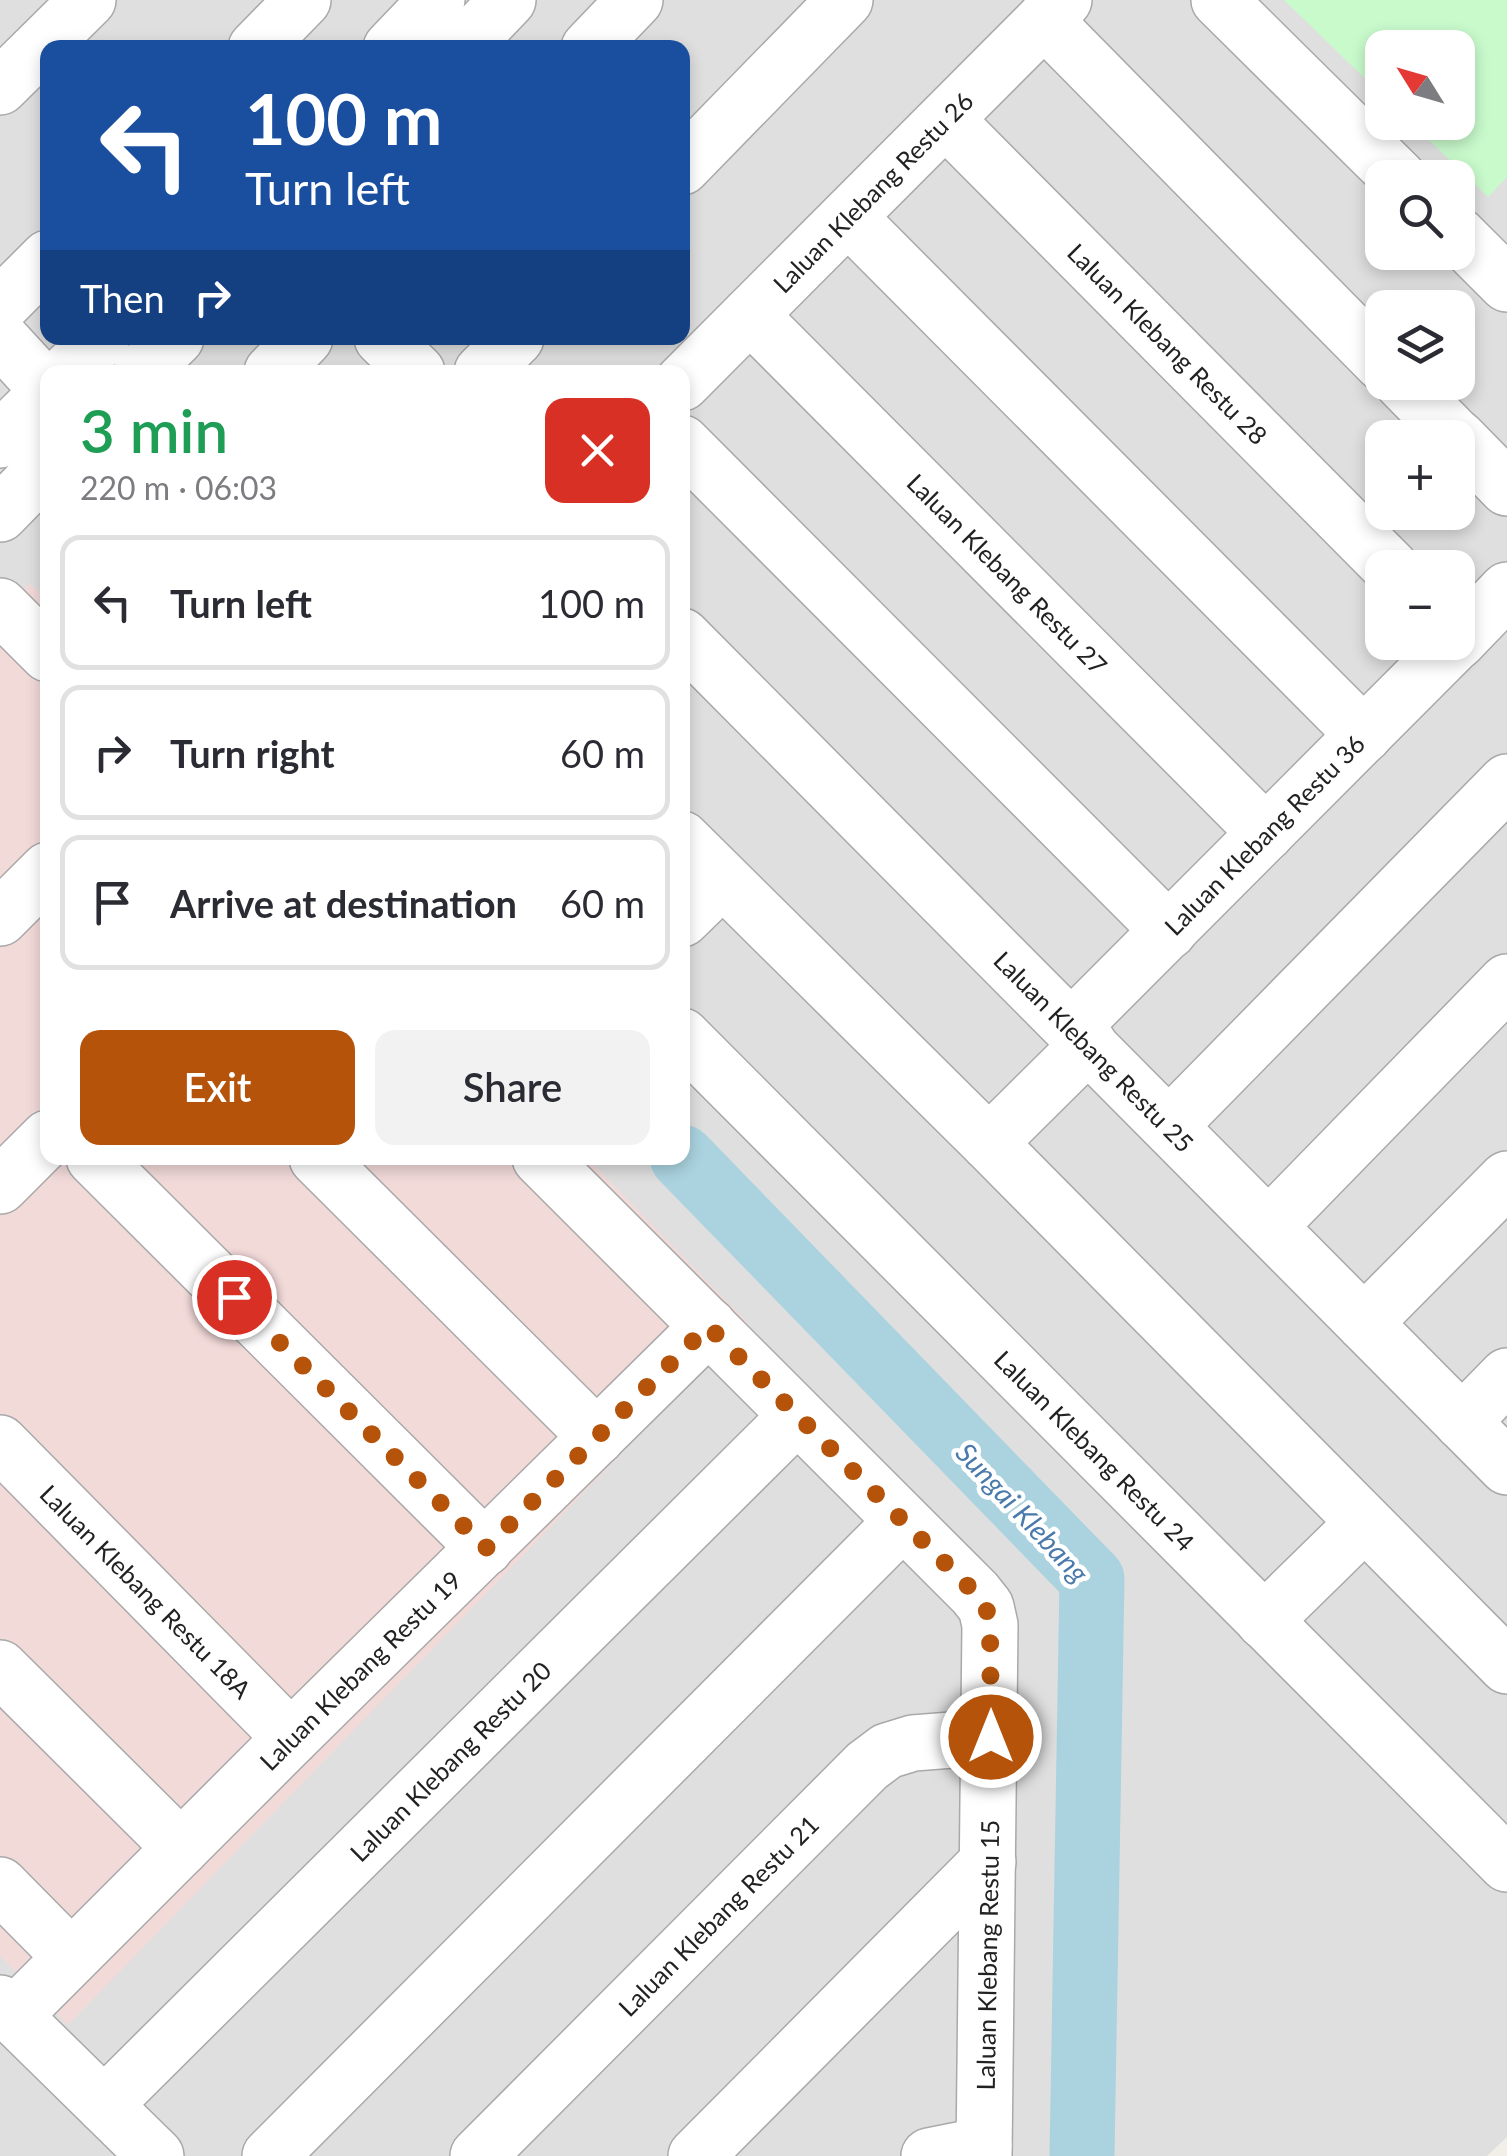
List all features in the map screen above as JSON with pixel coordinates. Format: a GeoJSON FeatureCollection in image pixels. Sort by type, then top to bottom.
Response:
{"type":"FeatureCollection","features":[{"type":"Feature","properties":{"kind":"street"},"geometry":{"type":"LineString","coordinates":[[48,40],[88,0]]}},
{"type":"Feature","properties":{"kind":"street"},"geometry":{"type":"LineString","coordinates":[[264,40],[303,0]]}},
{"type":"Feature","properties":{"kind":"street"},"geometry":{"type":"LineString","coordinates":[[399,40],[438,0]]}},
{"type":"Feature","properties":{"kind":"street"},"geometry":{"type":"LineString","coordinates":[[470,40],[508,0]]}},
{"type":"Feature","properties":{"kind":"street"},"geometry":{"type":"LineString","coordinates":[[597,40],[636,0]]}},
{"type":"Feature","properties":{"kind":"street"},"geometry":{"type":"LineString","coordinates":[[690,159],[845,0]]}},
{"type":"Feature","properties":{"kind":"street"},"geometry":{"type":"LineString","coordinates":[[1218,0],[1381,160]]}},
{"type":"Feature","properties":{"kind":"street"},"geometry":{"type":"LineString","coordinates":[[1054,10],[1365,344]]}},
{"type":"Feature","properties":{"kind":"street","name":"Laluan Klebang Restu 26"},"geometry":{"type":"LineString","coordinates":[[690,375],[1054,10]]}},
{"type":"Feature","properties":{"kind":"street"},"geometry":{"type":"LineString","coordinates":[[0,88],[40,48]]}},
{"type":"Feature","properties":{"kind":"street","name":"Laluan Klebang Restu 28"},"geometry":{"type":"LineString","coordinates":[[946,120],[1373,550]]}},
{"type":"Feature","properties":{"kind":"street"},"geometry":{"type":"LineString","coordinates":[[848,217],[1364,735]]}},
{"type":"Feature","properties":{"kind":"street"},"geometry":{"type":"LineString","coordinates":[[0,306],[40,266]]}},
{"type":"Feature","properties":{"kind":"street","name":"Laluan Klebang Restu 27"},"geometry":{"type":"LineString","coordinates":[[750,315],[1266,834]]}},
{"type":"Feature","properties":{"kind":"street"},"geometry":{"type":"LineString","coordinates":[[0,338],[40,382]]}},
{"type":"Feature","properties":{"kind":"street"},"geometry":{"type":"LineString","coordinates":[[74,365],[95,345]]}},
{"type":"Feature","properties":{"kind":"street"},"geometry":{"type":"LineString","coordinates":[[279,365],[299,345]]}},
{"type":"Feature","properties":{"kind":"street"},"geometry":{"type":"LineString","coordinates":[[389,345],[410,365]]}},
{"type":"Feature","properties":{"kind":"street"},"geometry":{"type":"LineString","coordinates":[[489,365],[509,345]]}},
{"type":"Feature","properties":{"kind":"street"},"geometry":{"type":"LineString","coordinates":[[1420,400],[1439,420]]}},
{"type":"Feature","properties":{"kind":"street"},"geometry":{"type":"LineString","coordinates":[[0,514],[40,411]]}},
{"type":"Feature","properties":{"kind":"street"},"geometry":{"type":"LineString","coordinates":[[690,451],[1169,931]]}},
{"type":"Feature","properties":{"kind":"street"},"geometry":{"type":"LineString","coordinates":[[1475,456],[1507,488]]}},
{"type":"Feature","properties":{"kind":"street","name":"Laluan Klebang Restu 36"},"geometry":{"type":"LineString","coordinates":[[1475,622],[1507,590]]}},
{"type":"Feature","properties":{"kind":"street","name":"Laluan Klebang Restu 25"},"geometry":{"type":"LineString","coordinates":[[690,644],[1507,1467]]}},
{"type":"Feature","properties":{"kind":"street","name":"Laluan Klebang Restu 36"},"geometry":{"type":"LineString","coordinates":[[989,1143],[1169,931],[1437,660]]}},
{"type":"Feature","properties":{"kind":"street"},"geometry":{"type":"LineString","coordinates":[[1170,1125],[1507,782]]}},
{"type":"Feature","properties":{"kind":"street"},"geometry":{"type":"LineString","coordinates":[[690,847],[1507,1666]]}},
{"type":"Feature","properties":{"kind":"street"},"geometry":{"type":"LineString","coordinates":[[0,918],[40,878]]}},
{"type":"Feature","properties":{"kind":"street"},"geometry":{"type":"LineString","coordinates":[[690,911],[722,880]]}},
{"type":"Feature","properties":{"kind":"street"},"geometry":{"type":"LineString","coordinates":[[1269,1226],[1507,982]]}},
{"type":"Feature","properties":{"kind":"street","name":"Laluan Klebang Restu 24"},"geometry":{"type":"LineString","coordinates":[[690,1044],[1507,1864]]}},
{"type":"Feature","properties":{"kind":"street"},"geometry":{"type":"LineString","coordinates":[[0,1186],[40,1146]]}},
{"type":"Feature","properties":{"kind":"street"},"geometry":{"type":"LineString","coordinates":[[101,1165],[486,1548]]}},
{"type":"Feature","properties":{"kind":"street"},"geometry":{"type":"LineString","coordinates":[[324,1165],[597,1437]]}},
{"type":"Feature","properties":{"kind":"street","name":"Laluan Klebang Restu 15"},"geometry":{"type":"LineString","coordinates":[[547,1165],[986,1607],[990,1626],[991,1737],[984,2150]]}},
{"type":"Feature","properties":{"kind":"street"},"geometry":{"type":"LineString","coordinates":[[1364,1323],[1507,1179]]}},
{"type":"Feature","properties":{"kind":"street","name":"Laluan Klebang Restu 19"},"geometry":{"type":"LineString","coordinates":[[11,2029],[71,1957],[708,1326]]}},
{"type":"Feature","properties":{"kind":"street"},"geometry":{"type":"LineString","coordinates":[[1462,1422],[1507,1376]]}},
{"type":"Feature","properties":{"kind":"street","name":"Laluan Klebang Restu 20"},"geometry":{"type":"LineString","coordinates":[[104,2104],[797,1416]]}},
{"type":"Feature","properties":{"kind":"street","name":"Laluan Klebang Restu 18A"},"geometry":{"type":"LineString","coordinates":[[0,1443],[291,1738]]}},
{"type":"Feature","properties":{"kind":"street"},"geometry":{"type":"LineString","coordinates":[[270,2156],[902,1522]]}},
{"type":"Feature","properties":{"kind":"street"},"geometry":{"type":"LineString","coordinates":[[1264,1622],[1364,1524]]}},
{"type":"Feature","properties":{"kind":"street"},"geometry":{"type":"LineString","coordinates":[[0,1668],[181,1848]]}},
{"type":"Feature","properties":{"kind":"street","name":"Laluan Klebang Restu 21"},"geometry":{"type":"LineString","coordinates":[[478,2156],[867,1766],[887,1750],[913,1742],[991,1737]]}},
{"type":"Feature","properties":{"kind":"street"},"geometry":{"type":"LineString","coordinates":[[696,2156],[988,1862]]}},
{"type":"Feature","properties":{"kind":"street"},"geometry":{"type":"LineString","coordinates":[[0,1885],[71,1957]]}},
{"type":"Feature","properties":{"kind":"street"},"geometry":{"type":"LineString","coordinates":[[11,2029],[104,2104],[156,2156]]}},
{"type":"Feature","properties":{"kind":"street"},"geometry":{"type":"LineString","coordinates":[[929,2156],[984,2150]]}},
{"type":"Feature","properties":{"kind":"shaded area"},"geometry":{"type":"Polygon","coordinates":[[[0,0],[1507,0],[1507,2137],[1487,2156],[0,2156],[0,0]]]}},
{"type":"Feature","properties":{"kind":"shaded area"},"geometry":{"type":"Polygon","coordinates":[[[30,583],[40,593],[40,1165],[594,1165],[748,1323],[68,2025],[0,1956],[0,612],[30,583]]]}},
{"type":"Feature","properties":{"kind":"green space"},"geometry":{"type":"Polygon","coordinates":[[[1284,0],[1507,0],[1507,177],[1488,197],[1475,185],[1475,160],[1450,160],[1429,140],[1475,140],[1475,30],[1365,30],[1365,79],[1284,0]]]}},
{"type":"Feature","properties":{"kind":"waterway","name":"Sungai Klebang"},"geometry":{"type":"LineString","coordinates":[[690,1165],[1092,1579],[1082,2156]]}},
{"type":"Feature","properties":{"kind":"route"},"geometry":{"type":"LineString","coordinates":[[234,1297],[486,1548],[708,1326],[986,1607],[990,1626],[991,1737]]}}]}
